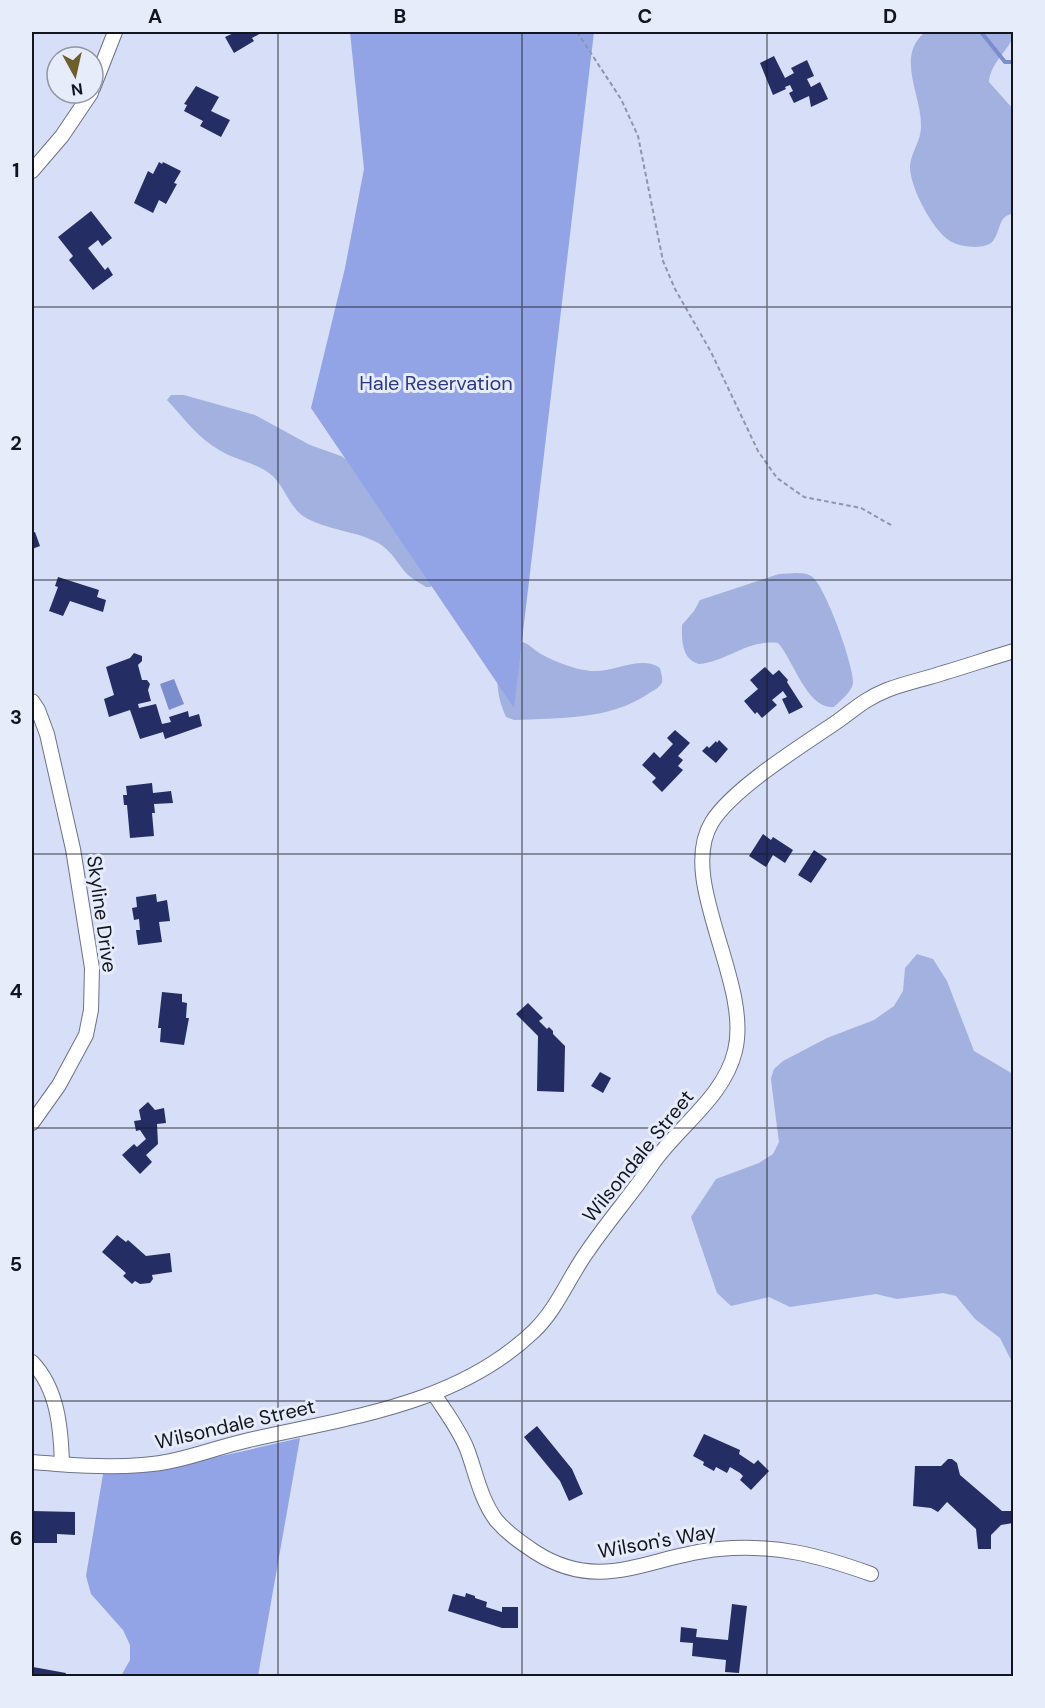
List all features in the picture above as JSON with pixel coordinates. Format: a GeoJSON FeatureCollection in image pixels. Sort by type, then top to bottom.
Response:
{"type":"FeatureCollection","features":[{"type":"Feature","properties":{"kind":"street"},"geometry":{"type":"LineString","coordinates":[[105,57],[115,32]]}},
{"type":"Feature","properties":{"kind":"street"},"geometry":{"type":"LineString","coordinates":[[32,171],[62,136],[83,105]]}},
{"type":"Feature","properties":{"kind":"street","name":"Wilsondale Street"},"geometry":{"type":"LineString","coordinates":[[32,1462],[144,1465],[182,1459],[240,1442],[388,1409],[434,1394],[485,1368],[507,1353],[533,1331],[555,1302],[586,1252],[634,1192],[658,1156],[723,1080],[736,1050],[738,1028],[734,999],[702,870],[703,845],[714,818],[772,767],[862,701],[889,689],[1014,651]]}},
{"type":"Feature","properties":{"kind":"street","name":"Skyline Drive"},"geometry":{"type":"LineString","coordinates":[[32,701],[47,734],[73,849],[92,968],[91,1010],[86,1035],[59,1085],[32,1124]]}},
{"type":"Feature","properties":{"kind":"street"},"geometry":{"type":"LineString","coordinates":[[32,1362],[51,1393],[61,1426],[62,1464]]}},
{"type":"Feature","properties":{"kind":"street","name":"Wilson's Way"},"geometry":{"type":"LineString","coordinates":[[434,1394],[466,1448],[478,1485],[495,1518],[507,1532],[524,1545],[561,1566],[586,1572],[607,1572],[718,1549],[774,1549],[800,1552],[871,1574]]}},
{"type":"Feature","properties":{"kind":"path"},"geometry":{"type":"LineString","coordinates":[[577,32],[621,99],[638,135],[663,261],[675,289],[711,352],[758,451],[777,478],[804,497],[861,508],[891,525]]}},
{"type":"Feature","properties":{"kind":"shaded area"},"geometry":{"type":"Polygon","coordinates":[[[925,32],[1013,32],[1010,43],[993,67],[989,82],[1013,109],[1013,214],[1002,220],[996,237],[985,246],[963,246],[947,239],[924,209],[911,175],[912,156],[921,127],[912,77],[912,53],[916,42],[925,32]]]}},
{"type":"Feature","properties":{"kind":"shaded area"},"geometry":{"type":"Polygon","coordinates":[[[171,395],[184,395],[255,415],[310,445],[341,456],[383,483],[434,577],[431,587],[426,587],[409,576],[384,547],[371,539],[322,525],[303,516],[269,473],[211,445],[167,400],[171,395]]]}},
{"type":"Feature","properties":{"kind":"shaded area"},"geometry":{"type":"Polygon","coordinates":[[[800,573],[811,576],[817,582],[830,608],[849,660],[853,682],[849,692],[834,707],[824,706],[808,692],[778,643],[757,644],[699,664],[693,662],[686,653],[682,625],[700,600],[779,574],[800,573]]]}},
{"type":"Feature","properties":{"kind":"shaded area"},"geometry":{"type":"Polygon","coordinates":[[[523,642],[550,659],[582,670],[604,670],[638,663],[653,664],[660,668],[662,682],[656,689],[617,709],[566,718],[514,720],[506,717],[502,707],[498,690],[498,674],[502,662],[515,644],[523,642]]]}},
{"type":"Feature","properties":{"kind":"shaded area"},"geometry":{"type":"Polygon","coordinates":[[[174,679],[184,704],[169,710],[160,684],[174,679]]]}},
{"type":"Feature","properties":{"kind":"shaded area"},"geometry":{"type":"Polygon","coordinates":[[[917,954],[933,959],[947,981],[974,1051],[1013,1074],[1013,1364],[1000,1338],[975,1319],[956,1296],[943,1293],[897,1299],[876,1294],[790,1307],[769,1297],[731,1306],[717,1293],[691,1217],[716,1179],[759,1163],[773,1154],[779,1142],[771,1078],[774,1069],[783,1061],[827,1038],[874,1020],[894,1006],[903,991],[905,968],[917,954]]]}},
{"type":"Feature","properties":{"kind":"green space","name":"Hale Reservation"},"geometry":{"type":"Polygon","coordinates":[[[350,32],[594,32],[514,708],[311,408],[345,268],[364,169],[350,32]]]}},
{"type":"Feature","properties":{"kind":"green space"},"geometry":{"type":"Polygon","coordinates":[[[300,1438],[258,1676],[121,1676],[130,1660],[130,1645],[123,1630],[91,1594],[86,1576],[103,1474],[178,1464],[300,1438]]]}},
{"type":"Feature","properties":{"kind":"building"},"geometry":{"type":"Polygon","coordinates":[[[236,32],[263,32],[252,38],[254,41],[234,53],[225,37],[236,32]]]}},
{"type":"Feature","properties":{"kind":"building"},"geometry":{"type":"Polygon","coordinates":[[[774,56],[785,78],[794,73],[791,68],[807,60],[814,76],[807,79],[811,87],[820,82],[828,99],[811,107],[809,96],[794,103],[789,93],[793,91],[790,85],[773,95],[760,63],[774,56]]]}},
{"type":"Feature","properties":{"kind":"building"},"geometry":{"type":"Polygon","coordinates":[[[196,86],[219,97],[211,111],[230,120],[221,137],[200,126],[203,121],[184,111],[187,105],[184,104],[196,86]]]}},
{"type":"Feature","properties":{"kind":"building"},"geometry":{"type":"Polygon","coordinates":[[[159,162],[181,171],[166,204],[159,200],[153,213],[134,203],[148,171],[153,174],[159,162]]]}},
{"type":"Feature","properties":{"kind":"building"},"geometry":{"type":"Polygon","coordinates":[[[91,211],[112,238],[102,246],[98,240],[88,248],[105,270],[108,267],[113,275],[93,290],[69,260],[73,256],[58,237],[91,211]]]}},
{"type":"Feature","properties":{"kind":"building"},"geometry":{"type":"Polygon","coordinates":[[[35,532],[40,546],[32,549],[32,533],[35,532]]]}},
{"type":"Feature","properties":{"kind":"building"},"geometry":{"type":"Polygon","coordinates":[[[58,577],[99,590],[97,597],[106,600],[103,612],[70,601],[63,616],[49,611],[58,587],[55,586],[58,577]]]}},
{"type":"Feature","properties":{"kind":"building"},"geometry":{"type":"Polygon","coordinates":[[[134,653],[142,656],[142,661],[138,665],[142,680],[147,680],[150,684],[148,690],[151,701],[138,704],[139,708],[156,704],[162,724],[171,722],[169,717],[188,711],[189,717],[199,714],[202,726],[165,739],[163,732],[140,739],[130,710],[109,717],[104,699],[114,695],[106,667],[130,658],[134,653]]]}},
{"type":"Feature","properties":{"kind":"building"},"geometry":{"type":"Polygon","coordinates":[[[765,667],[773,675],[779,670],[788,680],[787,682],[803,707],[789,714],[782,699],[787,697],[783,691],[772,700],[777,705],[762,718],[757,712],[755,714],[744,701],[758,689],[750,680],[765,667]]]}},
{"type":"Feature","properties":{"kind":"building"},"geometry":{"type":"Polygon","coordinates":[[[675,730],[690,743],[678,756],[683,760],[678,766],[683,770],[662,792],[652,782],[656,778],[642,765],[654,752],[660,758],[673,744],[667,738],[675,730]]]}},
{"type":"Feature","properties":{"kind":"building"},"geometry":{"type":"Polygon","coordinates":[[[719,740],[728,749],[716,763],[702,751],[719,740]]]}},
{"type":"Feature","properties":{"kind":"building"},"geometry":{"type":"Polygon","coordinates":[[[152,783],[153,793],[171,791],[173,803],[154,804],[155,813],[152,813],[154,836],[130,838],[127,805],[124,805],[123,795],[127,795],[126,786],[152,783]]]}},
{"type":"Feature","properties":{"kind":"building"},"geometry":{"type":"Polygon","coordinates":[[[763,834],[771,840],[773,837],[793,850],[785,863],[773,855],[766,867],[749,856],[763,834]]]}},
{"type":"Feature","properties":{"kind":"building"},"geometry":{"type":"Polygon","coordinates":[[[814,850],[827,859],[811,883],[798,875],[814,850]]]}},
{"type":"Feature","properties":{"kind":"building"},"geometry":{"type":"Polygon","coordinates":[[[156,894],[157,902],[167,900],[170,921],[159,922],[162,942],[138,945],[136,930],[140,930],[139,919],[134,920],[132,908],[137,907],[136,897],[156,894]]]}},
{"type":"Feature","properties":{"kind":"building"},"geometry":{"type":"Polygon","coordinates":[[[162,992],[182,994],[182,1002],[187,1003],[186,1018],[189,1018],[184,1045],[160,1042],[161,1028],[158,1028],[162,992]]]}},
{"type":"Feature","properties":{"kind":"building"},"geometry":{"type":"Polygon","coordinates":[[[528,1003],[543,1018],[539,1021],[547,1029],[549,1027],[565,1046],[564,1092],[537,1091],[538,1036],[516,1014],[528,1003]]]}},
{"type":"Feature","properties":{"kind":"building"},"geometry":{"type":"Polygon","coordinates":[[[600,1072],[611,1078],[603,1093],[591,1086],[600,1072]]]}},
{"type":"Feature","properties":{"kind":"building"},"geometry":{"type":"Polygon","coordinates":[[[148,1102],[155,1110],[164,1108],[166,1123],[157,1124],[158,1144],[146,1155],[152,1162],[140,1174],[122,1155],[134,1144],[137,1147],[146,1139],[140,1130],[136,1131],[134,1121],[141,1120],[139,1110],[148,1102]]]}},
{"type":"Feature","properties":{"kind":"building"},"geometry":{"type":"Polygon","coordinates":[[[117,1235],[126,1242],[128,1240],[146,1256],[170,1253],[172,1272],[152,1275],[153,1279],[150,1283],[140,1284],[135,1281],[132,1284],[123,1276],[126,1273],[102,1252],[117,1235]]]}},
{"type":"Feature","properties":{"kind":"building"},"geometry":{"type":"Polygon","coordinates":[[[537,1426],[572,1469],[583,1494],[569,1501],[560,1481],[524,1437],[537,1426]]]}},
{"type":"Feature","properties":{"kind":"building"},"geometry":{"type":"Polygon","coordinates":[[[704,1434],[740,1450],[739,1454],[754,1464],[758,1460],[769,1471],[751,1490],[740,1480],[743,1476],[730,1467],[727,1473],[716,1467],[714,1471],[703,1465],[704,1462],[693,1456],[704,1434]]]}},
{"type":"Feature","properties":{"kind":"building"},"geometry":{"type":"Polygon","coordinates":[[[948,1459],[957,1463],[960,1475],[1002,1511],[1012,1511],[1013,1523],[1001,1525],[991,1535],[991,1549],[978,1549],[976,1529],[947,1502],[938,1512],[931,1508],[913,1506],[915,1466],[941,1466],[948,1459]]]}},
{"type":"Feature","properties":{"kind":"building"},"geometry":{"type":"Polygon","coordinates":[[[32,1511],[75,1512],[75,1535],[57,1534],[57,1543],[32,1543],[32,1511]]]}},
{"type":"Feature","properties":{"kind":"building"},"geometry":{"type":"Polygon","coordinates":[[[466,1593],[487,1602],[486,1607],[502,1612],[502,1607],[518,1607],[518,1628],[502,1628],[448,1611],[453,1594],[465,1597],[466,1593]]]}},
{"type":"Feature","properties":{"kind":"building"},"geometry":{"type":"Polygon","coordinates":[[[732,1604],[747,1606],[739,1673],[725,1672],[726,1660],[692,1656],[693,1643],[680,1642],[681,1627],[697,1629],[696,1637],[728,1640],[732,1604]]]}},
{"type":"Feature","properties":{"kind":"building"},"geometry":{"type":"Polygon","coordinates":[[[33,1667],[66,1673],[65,1676],[32,1676],[33,1667]]]}},
{"type":"Feature","properties":{"kind":"waterway"},"geometry":{"type":"LineString","coordinates":[[981,32],[1005,62],[1014,62]]}}]}
